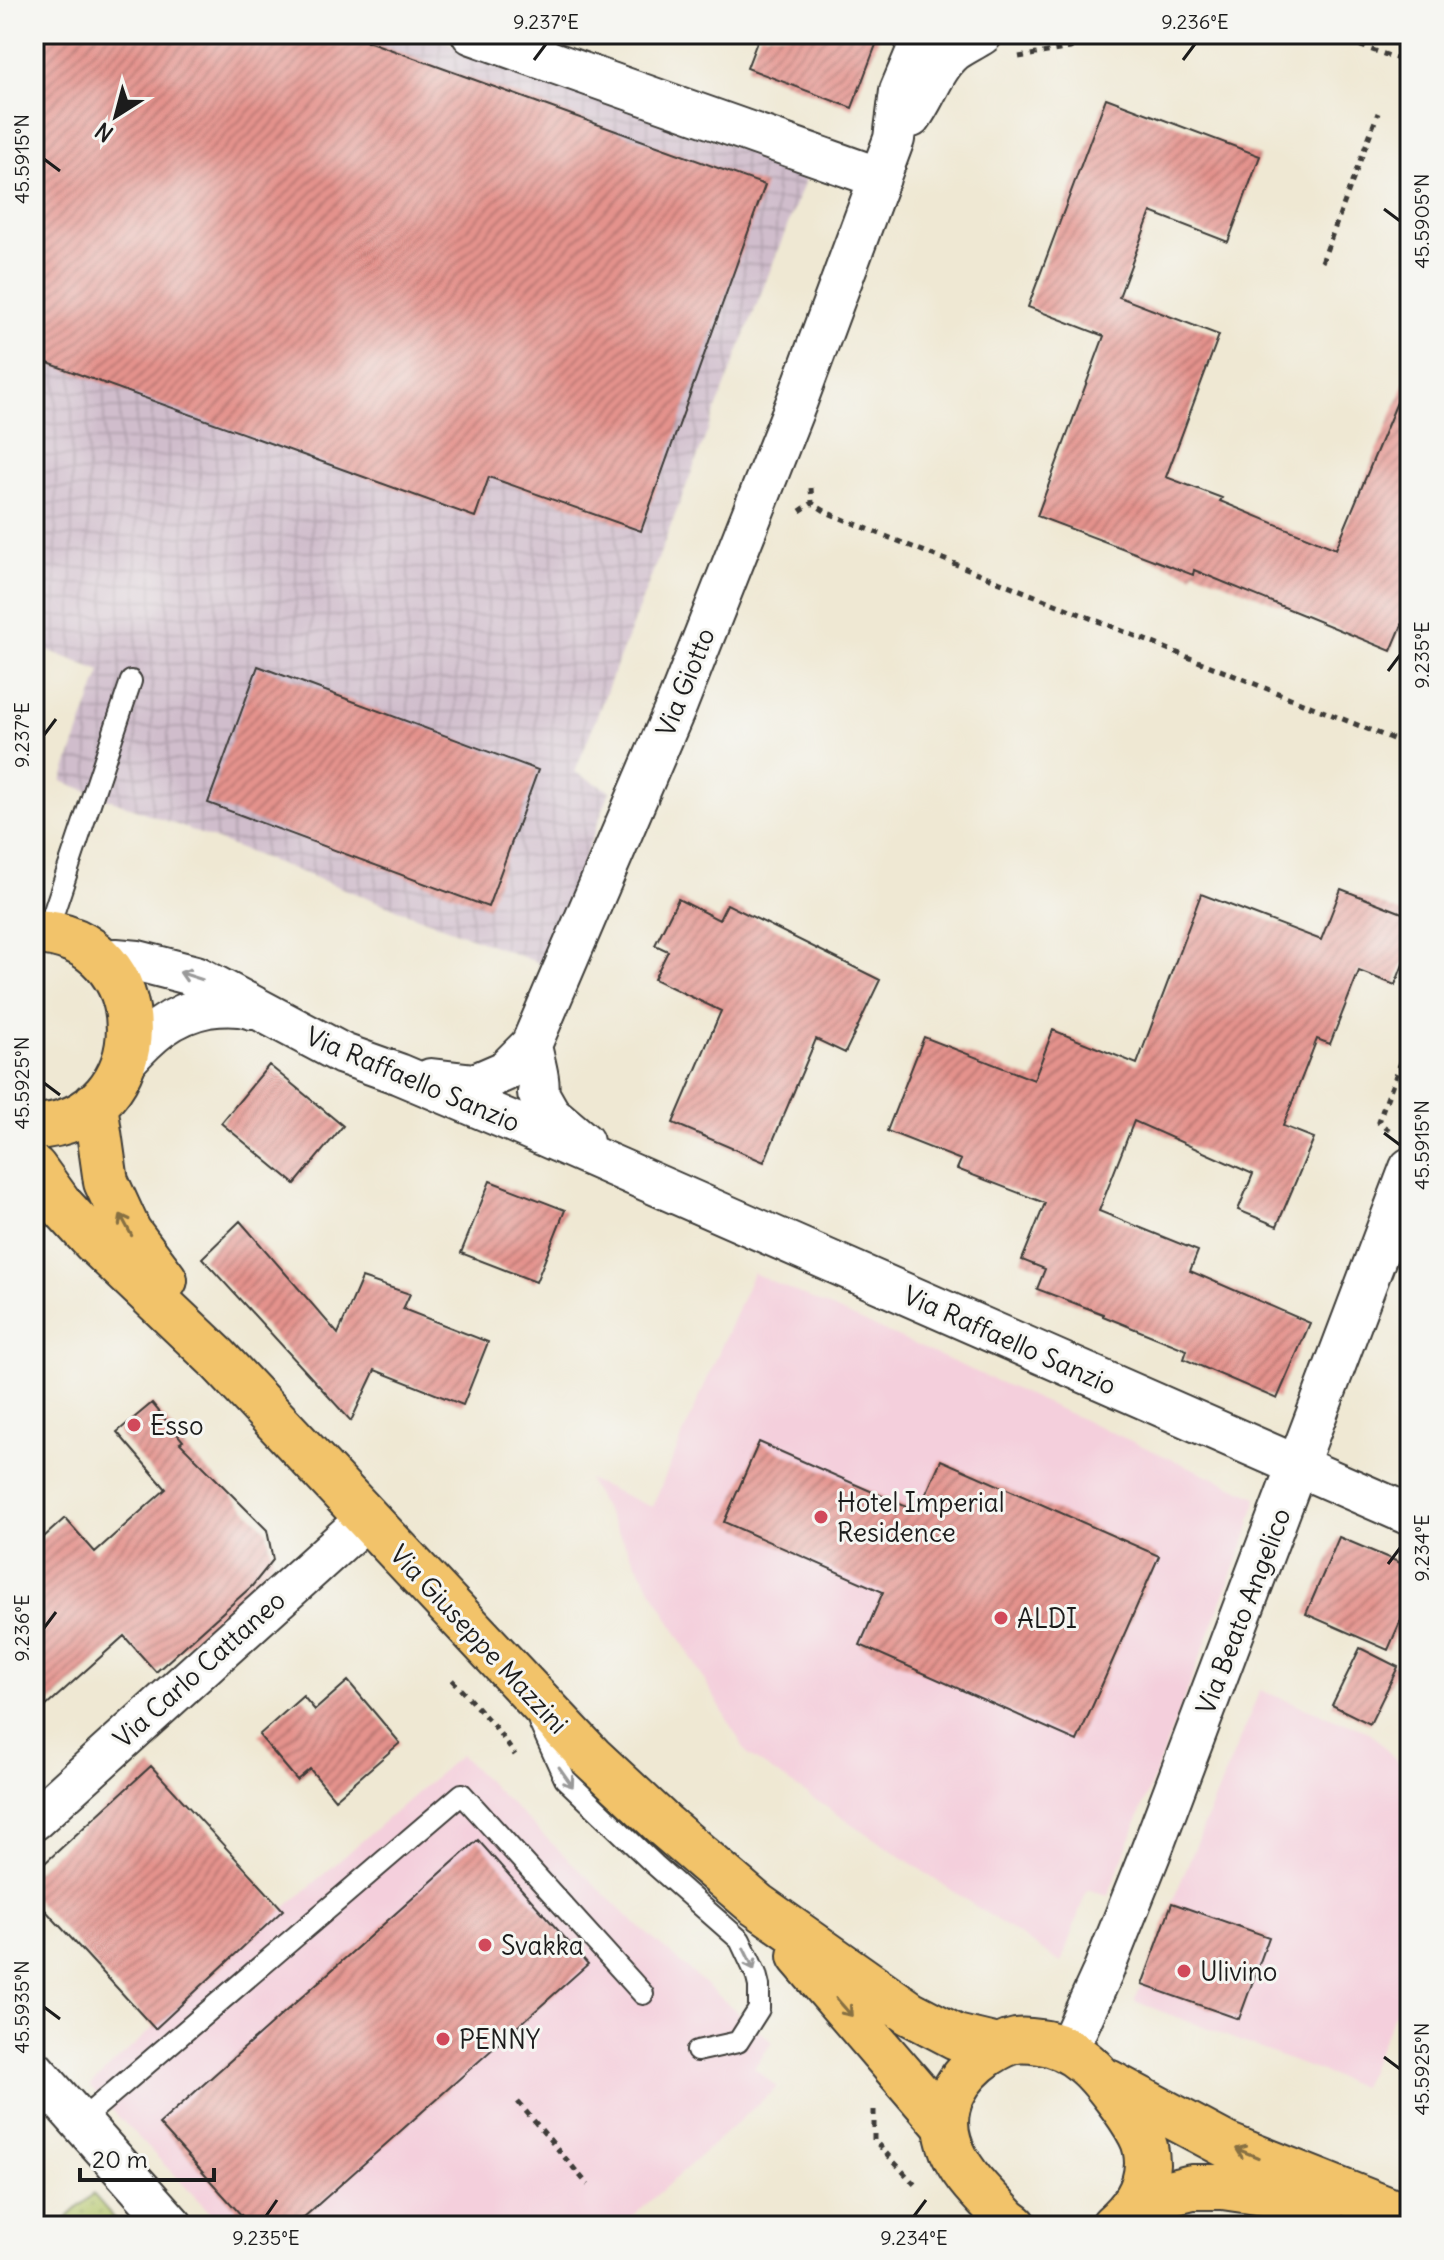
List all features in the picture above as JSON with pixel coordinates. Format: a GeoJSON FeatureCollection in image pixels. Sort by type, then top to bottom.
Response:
{"type":"FeatureCollection","features":[{"type":"Feature","properties":{"kind":"main road"},"geometry":{"type":"LineString","coordinates":[[34,1127],[71,1119],[95,1104],[116,1080],[125,1062],[130,1037],[128,1007],[117,980],[101,960],[77,942],[41,932]]}},
{"type":"Feature","properties":{"kind":"main road","name":"Via Giuseppe Mazzini"},"geometry":{"type":"LineString","coordinates":[[95,1104],[106,1182],[119,1212],[129,1232],[185,1304],[217,1358]]}},
{"type":"Feature","properties":{"kind":"main road","name":"Via Giuseppe Mazzini"},"geometry":{"type":"LineString","coordinates":[[34,1168],[60,1204],[93,1240],[217,1358],[591,1757],[665,1826],[757,1905],[910,2013],[956,2037],[998,2047]]}},
{"type":"Feature","properties":{"kind":"main road","name":"Via Giuseppe Mazzini"},"geometry":{"type":"LineString","coordinates":[[757,1905],[946,2126]]}},
{"type":"Feature","properties":{"kind":"main road"},"geometry":{"type":"LineString","coordinates":[[1015,2226],[961,2166],[949,2144],[946,2126],[948,2103],[957,2085],[975,2063],[998,2047],[1015,2041],[1042,2042],[1226,2145],[1400,2219]]}},
{"type":"Feature","properties":{"kind":"main road"},"geometry":{"type":"LineString","coordinates":[[1084,2064],[1141,2135],[1147,2166],[1125,2213]]}},
{"type":"Feature","properties":{"kind":"main road"},"geometry":{"type":"LineString","coordinates":[[1125,2213],[1192,2187],[1223,2187],[1400,2219]]}},
{"type":"Feature","properties":{"kind":"street"},"geometry":{"type":"LineString","coordinates":[[472,34],[880,178]]}},
{"type":"Feature","properties":{"kind":"street","name":"Via Giotto"},"geometry":{"type":"LineString","coordinates":[[399,1074],[475,1084],[505,1071],[531,1045],[678,702],[797,401],[894,139],[900,91],[924,34]]}},
{"type":"Feature","properties":{"kind":"street","name":"Via Giotto"},"geometry":{"type":"LineString","coordinates":[[894,139],[923,102],[935,75],[953,52],[982,34]]}},
{"type":"Feature","properties":{"kind":"street","name":"Via Raffaello Sanzio"},"geometry":{"type":"LineString","coordinates":[[101,960],[138,961],[196,976],[343,1054],[399,1074],[611,1165],[1410,1515]]}},
{"type":"Feature","properties":{"kind":"street","name":"Via Raffaello Sanzio"},"geometry":{"type":"LineString","coordinates":[[125,1062],[161,1025],[190,1011],[234,1005],[260,1011]]}},
{"type":"Feature","properties":{"kind":"street","name":"Via Raffaello Sanzio"},"geometry":{"type":"LineString","coordinates":[[531,1045],[540,1085],[538,1093],[550,1114],[611,1165]]}},
{"type":"Feature","properties":{"kind":"street","name":"Via Beato Angelico"},"geometry":{"type":"LineString","coordinates":[[1084,2064],[1102,1974],[1299,1466],[1405,1152]]}},
{"type":"Feature","properties":{"kind":"street","name":"Via Carlo Cattaneo"},"geometry":{"type":"LineString","coordinates":[[34,1820],[366,1519]]}},
{"type":"Feature","properties":{"kind":"street"},"geometry":{"type":"LineString","coordinates":[[34,2070],[173,2226]]}},
{"type":"Feature","properties":{"kind":"lane"},"geometry":{"type":"LineString","coordinates":[[41,932],[131,681]]}},
{"type":"Feature","properties":{"kind":"lane"},"geometry":{"type":"LineString","coordinates":[[520,1682],[565,1779],[740,1940],[756,1974],[759,2009],[738,2042],[697,2051]]}},
{"type":"Feature","properties":{"kind":"lane"},"geometry":{"type":"LineString","coordinates":[[80,2121],[462,1794],[643,1994]]}},
{"type":"Feature","properties":{"kind":"path"},"geometry":{"type":"LineString","coordinates":[[1014,58],[1070,48],[1097,34]]}},
{"type":"Feature","properties":{"kind":"path"},"geometry":{"type":"LineString","coordinates":[[1326,34],[1410,63]]}},
{"type":"Feature","properties":{"kind":"path"},"geometry":{"type":"LineString","coordinates":[[1322,262],[1378,113]]}},
{"type":"Feature","properties":{"kind":"path"},"geometry":{"type":"LineString","coordinates":[[811,488],[812,503]]}},
{"type":"Feature","properties":{"kind":"path"},"geometry":{"type":"LineString","coordinates":[[790,517],[812,503]]}},
{"type":"Feature","properties":{"kind":"path"},"geometry":{"type":"LineString","coordinates":[[812,503],[828,513],[1410,746]]}},
{"type":"Feature","properties":{"kind":"path"},"geometry":{"type":"LineString","coordinates":[[1405,1152],[1378,1122],[1410,1039]]}},
{"type":"Feature","properties":{"kind":"path"},"geometry":{"type":"LineString","coordinates":[[518,2102],[588,2185]]}},
{"type":"Feature","properties":{"kind":"shaded area"},"geometry":{"type":"Polygon","coordinates":[[[34,34],[425,34],[808,173],[575,772],[610,791],[544,965],[62,781],[101,671],[34,645],[34,34]]]}},
{"type":"Feature","properties":{"kind":"shaded area"},"geometry":{"type":"Polygon","coordinates":[[[753,1273],[1257,1497],[1248,1533],[1108,1896],[1087,1890],[1061,1963],[748,1755],[587,1479],[652,1507],[753,1273]]]}},
{"type":"Feature","properties":{"kind":"shaded area"},"geometry":{"type":"Polygon","coordinates":[[[1260,1690],[1371,1733],[1410,1775],[1410,1979],[1361,2087],[1134,2001],[1260,1690]]]}},
{"type":"Feature","properties":{"kind":"shaded area"},"geometry":{"type":"Polygon","coordinates":[[[460,1755],[636,1924],[772,2042],[754,2068],[777,2087],[622,2226],[223,2226],[89,2086],[460,1755]]]}},
{"type":"Feature","properties":{"kind":"green space"},"geometry":{"type":"Polygon","coordinates":[[[93,2194],[121,2226],[58,2226],[93,2194]]]}},
{"type":"Feature","properties":{"kind":"building"},"geometry":{"type":"Polygon","coordinates":[[[34,34],[348,34],[765,185],[641,531],[489,477],[475,517],[34,358],[34,34]]]}},
{"type":"Feature","properties":{"kind":"building"},"geometry":{"type":"Polygon","coordinates":[[[760,34],[880,34],[852,108],[747,68],[760,34]]]}},
{"type":"Feature","properties":{"kind":"building"},"geometry":{"type":"Polygon","coordinates":[[[1106,98],[1260,156],[1228,242],[1151,212],[1119,297],[1219,335],[1166,477],[1222,498],[1220,501],[1336,549],[1410,371],[1410,606],[1391,651],[1194,570],[1193,575],[1037,516],[1104,336],[1028,307],[1106,98]]]}},
{"type":"Feature","properties":{"kind":"building"},"geometry":{"type":"Polygon","coordinates":[[[258,666],[538,770],[488,907],[208,803],[258,666]]]}},
{"type":"Feature","properties":{"kind":"building"},"geometry":{"type":"Polygon","coordinates":[[[1341,889],[1410,916],[1410,946],[1395,985],[1359,971],[1330,1044],[1317,1039],[1283,1126],[1314,1138],[1277,1226],[1238,1210],[1253,1174],[1134,1121],[1099,1211],[1198,1251],[1190,1271],[1310,1323],[1277,1399],[1184,1359],[1187,1350],[1037,1289],[1045,1269],[1022,1260],[1045,1203],[957,1169],[961,1160],[887,1131],[924,1037],[1034,1080],[1053,1030],[1137,1064],[1201,894],[1321,940],[1341,889]]]}},
{"type":"Feature","properties":{"kind":"building"},"geometry":{"type":"Polygon","coordinates":[[[678,899],[719,920],[727,904],[880,980],[845,1053],[816,1039],[764,1162],[673,1123],[721,1011],[654,979],[668,951],[655,945],[678,899]]]}},
{"type":"Feature","properties":{"kind":"building"},"geometry":{"type":"Polygon","coordinates":[[[269,1065],[343,1126],[295,1184],[221,1123],[269,1065]]]}},
{"type":"Feature","properties":{"kind":"building"},"geometry":{"type":"Polygon","coordinates":[[[490,1181],[565,1210],[536,1282],[461,1253],[490,1181]]]}},
{"type":"Feature","properties":{"kind":"building"},"geometry":{"type":"Polygon","coordinates":[[[240,1221],[338,1334],[362,1278],[410,1294],[403,1309],[488,1342],[463,1405],[375,1370],[351,1421],[202,1258],[240,1221]]]}},
{"type":"Feature","properties":{"kind":"building"},"geometry":{"type":"Polygon","coordinates":[[[152,1403],[183,1441],[180,1443],[267,1530],[273,1560],[252,1586],[156,1672],[124,1636],[34,1717],[34,1546],[65,1518],[95,1552],[166,1489],[117,1432],[152,1403]]]}},
{"type":"Feature","properties":{"kind":"building","name":"ALDI"},"geometry":{"type":"Polygon","coordinates":[[[759,1442],[918,1512],[941,1460],[1159,1556],[1077,1741],[860,1645],[883,1592],[724,1522],[759,1442]]]}},
{"type":"Feature","properties":{"kind":"building"},"geometry":{"type":"Polygon","coordinates":[[[1339,1537],[1410,1567],[1410,1599],[1388,1650],[1306,1614],[1339,1537]]]}},
{"type":"Feature","properties":{"kind":"building"},"geometry":{"type":"Polygon","coordinates":[[[1360,1648],[1398,1667],[1370,1724],[1332,1705],[1360,1648]]]}},
{"type":"Feature","properties":{"kind":"building"},"geometry":{"type":"Polygon","coordinates":[[[348,1681],[400,1743],[335,1799],[310,1769],[297,1780],[259,1735],[303,1696],[315,1710],[348,1681]]]}},
{"type":"Feature","properties":{"kind":"building"},"geometry":{"type":"Polygon","coordinates":[[[151,1766],[283,1910],[155,2029],[34,1898],[34,1873],[151,1766]]]}},
{"type":"Feature","properties":{"kind":"building"},"geometry":{"type":"Polygon","coordinates":[[[478,1840],[588,1964],[294,2226],[251,2226],[159,2124],[478,1840]]]}},
{"type":"Feature","properties":{"kind":"building"},"geometry":{"type":"Polygon","coordinates":[[[1172,1903],[1269,1937],[1239,2019],[1142,1985],[1172,1903]]]}},
{"type":"Feature","properties":{"kind":"place","name":"Esso"},"geometry":{"type":"Point","coordinates":[134,1425]}},
{"type":"Feature","properties":{"kind":"place","name":"Hotel Imperial Residence"},"geometry":{"type":"Point","coordinates":[821,1517]}},
{"type":"Feature","properties":{"kind":"place","name":"ALDI"},"geometry":{"type":"Point","coordinates":[1001,1618]}},
{"type":"Feature","properties":{"kind":"place","name":"Svakka"},"geometry":{"type":"Point","coordinates":[485,1945]}},
{"type":"Feature","properties":{"kind":"place","name":"Ulivino"},"geometry":{"type":"Point","coordinates":[1184,1971]}},
{"type":"Feature","properties":{"kind":"place","name":"PENNY"},"geometry":{"type":"Point","coordinates":[443,2039]}}]}
